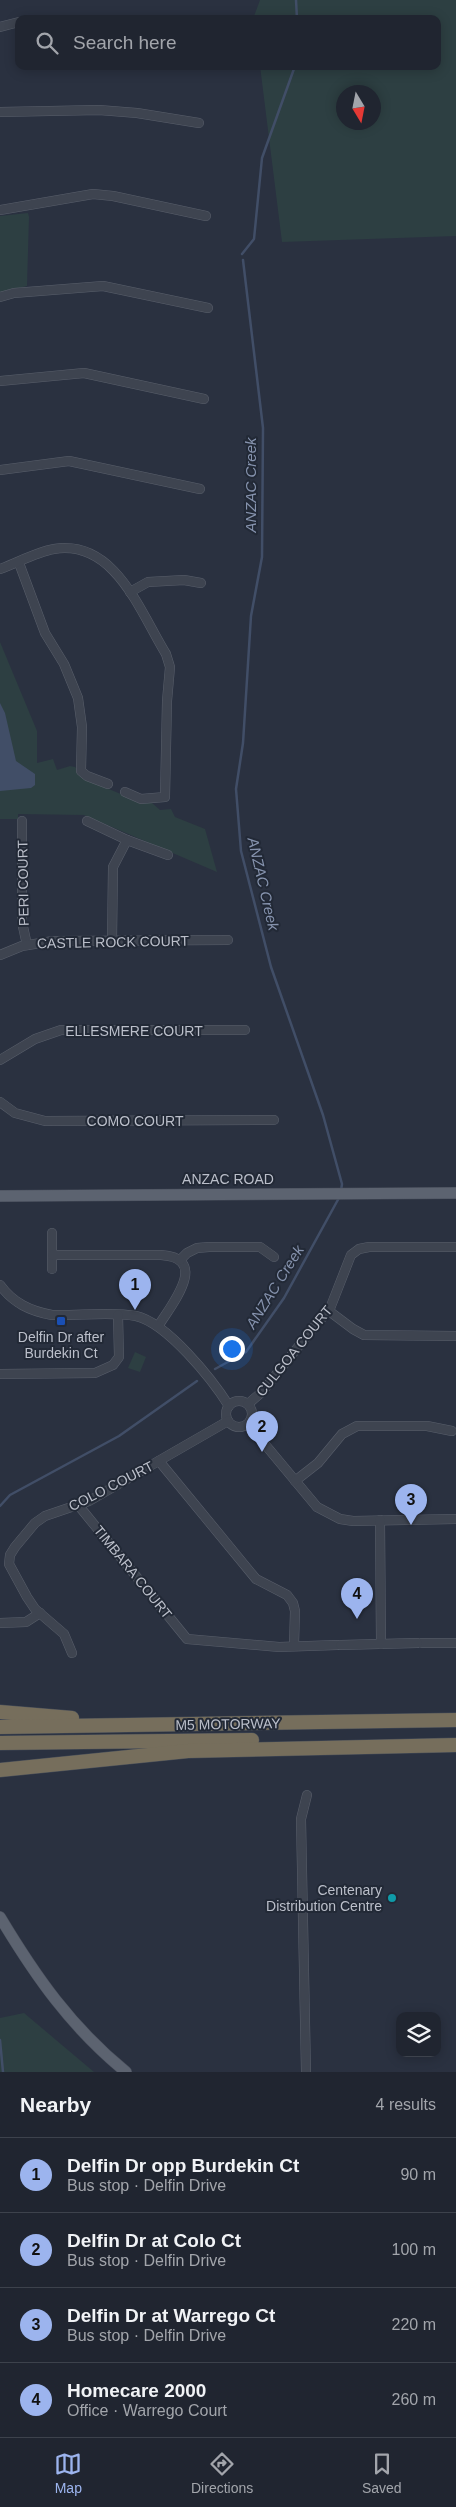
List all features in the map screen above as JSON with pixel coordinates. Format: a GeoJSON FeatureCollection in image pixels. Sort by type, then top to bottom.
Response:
{"type":"FeatureCollection","features":[{"type":"Feature","properties":{"kind":"highway"},"geometry":{"type":"LineString","coordinates":[[0,1712],[66,1718],[230,1724]]}},
{"type":"Feature","properties":{"kind":"highway","name":"M5 MOTORWAY"},"geometry":{"type":"LineString","coordinates":[[0,1727],[456,1720]]}},
{"type":"Feature","properties":{"kind":"highway","name":"M5 MOTORWAY"},"geometry":{"type":"LineString","coordinates":[[0,1743],[456,1737]]}},
{"type":"Feature","properties":{"kind":"highway"},"geometry":{"type":"LineString","coordinates":[[1,1770],[188,1751],[456,1744]]}},
{"type":"Feature","properties":{"kind":"main road","name":"ANZAC ROAD"},"geometry":{"type":"LineString","coordinates":[[0,1196],[456,1193]]}},
{"type":"Feature","properties":{"kind":"main road"},"geometry":{"type":"LineString","coordinates":[[0,1917],[61,2009],[99,2049],[126,2072]]}},
{"type":"Feature","properties":{"kind":"main road"},"geometry":{"type":"LineString","coordinates":[[0,1921],[9,1932]]}},
{"type":"Feature","properties":{"kind":"street"},"geometry":{"type":"LineString","coordinates":[[1,23],[15,22]]}},
{"type":"Feature","properties":{"kind":"street"},"geometry":{"type":"LineString","coordinates":[[0,112],[100,110],[137,113],[199,123]]}},
{"type":"Feature","properties":{"kind":"street"},"geometry":{"type":"LineString","coordinates":[[0,210],[93,194],[113,196],[206,216]]}},
{"type":"Feature","properties":{"kind":"street"},"geometry":{"type":"LineString","coordinates":[[0,297],[14,293],[103,286],[208,308]]}},
{"type":"Feature","properties":{"kind":"street"},"geometry":{"type":"LineString","coordinates":[[0,381],[84,373],[204,399]]}},
{"type":"Feature","properties":{"kind":"street"},"geometry":{"type":"LineString","coordinates":[[0,470],[69,461],[200,489]]}},
{"type":"Feature","properties":{"kind":"street"},"geometry":{"type":"LineString","coordinates":[[0,569],[55,549],[79,550],[91,554],[108,564],[130,592],[170,666],[167,701],[165,797],[141,798],[125,792]]}},
{"type":"Feature","properties":{"kind":"street"},"geometry":{"type":"LineString","coordinates":[[19,562],[45,633],[64,664],[78,698],[82,727],[81,771],[87,776],[108,784]]}},
{"type":"Feature","properties":{"kind":"street"},"geometry":{"type":"LineString","coordinates":[[130,592],[148,582],[184,580],[201,583]]}},
{"type":"Feature","properties":{"kind":"street","name":"PERI COURT"},"geometry":{"type":"LineString","coordinates":[[22,821],[22,922],[27,945]]}},
{"type":"Feature","properties":{"kind":"street"},"geometry":{"type":"LineString","coordinates":[[88,821],[127,840],[168,855]]}},
{"type":"Feature","properties":{"kind":"street"},"geometry":{"type":"LineString","coordinates":[[112,941],[113,867],[127,840]]}},
{"type":"Feature","properties":{"kind":"street","name":"CASTLE ROCK COURT"},"geometry":{"type":"LineString","coordinates":[[0,954],[27,945],[53,941],[228,940]]}},
{"type":"Feature","properties":{"kind":"street","name":"ELLESMERE COURT"},"geometry":{"type":"LineString","coordinates":[[0,1060],[35,1039],[61,1030],[245,1030]]}},
{"type":"Feature","properties":{"kind":"street","name":"COMO COURT"},"geometry":{"type":"LineString","coordinates":[[0,1102],[15,1113],[45,1121],[274,1120]]}},
{"type":"Feature","properties":{"kind":"street"},"geometry":{"type":"LineString","coordinates":[[52,1233],[52,1269]]}},
{"type":"Feature","properties":{"kind":"street"},"geometry":{"type":"LineString","coordinates":[[180,1260],[192,1250],[209,1247],[260,1247],[274,1257]]}},
{"type":"Feature","properties":{"kind":"street","name":"CULGOA COURT"},"geometry":{"type":"LineString","coordinates":[[248,1404],[262,1391],[329,1311],[351,1255],[359,1249],[369,1247],[456,1247]]}},
{"type":"Feature","properties":{"kind":"street"},"geometry":{"type":"LineString","coordinates":[[53,1255],[161,1255],[172,1256],[180,1260],[185,1268],[183,1286],[159,1325]]}},
{"type":"Feature","properties":{"kind":"street"},"geometry":{"type":"LineString","coordinates":[[0,1285],[18,1303],[40,1313],[52,1315],[118,1315],[138,1317],[159,1325],[173,1337],[229,1406]]}},
{"type":"Feature","properties":{"kind":"street"},"geometry":{"type":"LineString","coordinates":[[329,1311],[364,1335],[456,1336]]}},
{"type":"Feature","properties":{"kind":"street"},"geometry":{"type":"LineString","coordinates":[[0,1374],[95,1373],[105,1370],[119,1357],[118,1315]]}},
{"type":"Feature","properties":{"kind":"street"},"geometry":{"type":"LineString","coordinates":[[240,1401],[248,1404],[252,1414],[248,1424],[237,1427],[228,1421],[226,1413],[229,1406],[240,1401]]}},
{"type":"Feature","properties":{"kind":"street","name":"COLO COURT"},"geometry":{"type":"LineString","coordinates":[[72,1653],[64,1634],[31,1604],[11,1569],[10,1555],[35,1523],[45,1516],[79,1506],[228,1421]]}},
{"type":"Feature","properties":{"kind":"street"},"geometry":{"type":"LineString","coordinates":[[248,1424],[317,1506],[328,1514],[340,1519],[456,1519]]}},
{"type":"Feature","properties":{"kind":"street"},"geometry":{"type":"LineString","coordinates":[[295,1481],[318,1463],[342,1434],[357,1426],[427,1426],[452,1431]]}},
{"type":"Feature","properties":{"kind":"street"},"geometry":{"type":"LineString","coordinates":[[159,1461],[256,1579],[287,1596],[293,1603],[294,1645],[456,1643]]}},
{"type":"Feature","properties":{"kind":"street","name":"TIMBARA COURT"},"geometry":{"type":"LineString","coordinates":[[79,1506],[187,1639],[279,1647],[294,1645]]}},
{"type":"Feature","properties":{"kind":"street"},"geometry":{"type":"LineString","coordinates":[[380,1520],[381,1644]]}},
{"type":"Feature","properties":{"kind":"street"},"geometry":{"type":"LineString","coordinates":[[0,1623],[26,1622],[40,1613]]}},
{"type":"Feature","properties":{"kind":"street"},"geometry":{"type":"LineString","coordinates":[[306,2072],[301,1819],[307,1795]]}},
{"type":"Feature","properties":{"kind":"shaded area"},"geometry":{"type":"Polygon","coordinates":[[[260,0],[456,0],[456,236],[282,242],[260,70],[441,70],[441,15],[254,15],[260,0]]]}},
{"type":"Feature","properties":{"kind":"shaded area"},"geometry":{"type":"Polygon","coordinates":[[[28,213],[27,286],[0,293],[0,216],[28,213]]]}},
{"type":"Feature","properties":{"kind":"shaded area"},"geometry":{"type":"Polygon","coordinates":[[[0,642],[37,731],[37,763],[53,759],[57,770],[70,766],[75,767],[92,782],[140,802],[152,803],[160,810],[171,809],[175,817],[205,829],[217,872],[84,815],[18,814],[18,819],[0,819],[0,642]]]}},
{"type":"Feature","properties":{"kind":"shaded area"},"geometry":{"type":"Polygon","coordinates":[[[135,1352],[146,1357],[140,1372],[128,1368],[135,1352]]]}},
{"type":"Feature","properties":{"kind":"shaded area"},"geometry":{"type":"Polygon","coordinates":[[[24,2013],[94,2072],[0,2072],[0,2018],[24,2013]]]}},
{"type":"Feature","properties":{"kind":"water"},"geometry":{"type":"Polygon","coordinates":[[[0,703],[5,713],[16,761],[35,774],[35,785],[31,788],[0,791],[0,703]]]}},
{"type":"Feature","properties":{"kind":"waterway","name":"ANZAC Creek"},"geometry":{"type":"LineString","coordinates":[[296,0],[297,15]]}},
{"type":"Feature","properties":{"kind":"waterway","name":"ANZAC Creek"},"geometry":{"type":"LineString","coordinates":[[242,254],[254,239],[262,158],[294,70]]}},
{"type":"Feature","properties":{"kind":"waterway","name":"ANZAC Creek"},"geometry":{"type":"LineString","coordinates":[[243,260],[263,428],[262,557],[251,616],[243,743],[236,789],[241,851],[271,967],[323,1115],[342,1184],[341,1191]]}},
{"type":"Feature","properties":{"kind":"waterway","name":"ANZAC Creek"},"geometry":{"type":"LineString","coordinates":[[215,1369],[246,1352],[284,1298],[340,1196]]}},
{"type":"Feature","properties":{"kind":"waterway","name":"ANZAC Creek"},"geometry":{"type":"LineString","coordinates":[[0,1506],[10,1495],[119,1436],[197,1381]]}},
{"type":"Feature","properties":{"kind":"waterway","name":"ANZAC Creek"},"geometry":{"type":"LineString","coordinates":[[0,2040],[3,2072]]}},
{"type":"Feature","properties":{"kind":"place","name":"Delfin Dr opp Burdekin Ct"},"geometry":{"type":"Point","coordinates":[135,1310]}},
{"type":"Feature","properties":{"kind":"place","name":"Delfin Dr after Burdekin Ct"},"geometry":{"type":"Point","coordinates":[61,1321]}},
{"type":"Feature","properties":{"kind":"place","name":"Delfin Dr at Colo Ct"},"geometry":{"type":"Point","coordinates":[262,1452]}},
{"type":"Feature","properties":{"kind":"place","name":"Delfin Dr at Warrego Ct"},"geometry":{"type":"Point","coordinates":[411,1525]}},
{"type":"Feature","properties":{"kind":"place","name":"Homecare 2000"},"geometry":{"type":"Point","coordinates":[357,1619]}},
{"type":"Feature","properties":{"kind":"place","name":"Centenary Distribution Centre"},"geometry":{"type":"Point","coordinates":[392,1898]}}]}
